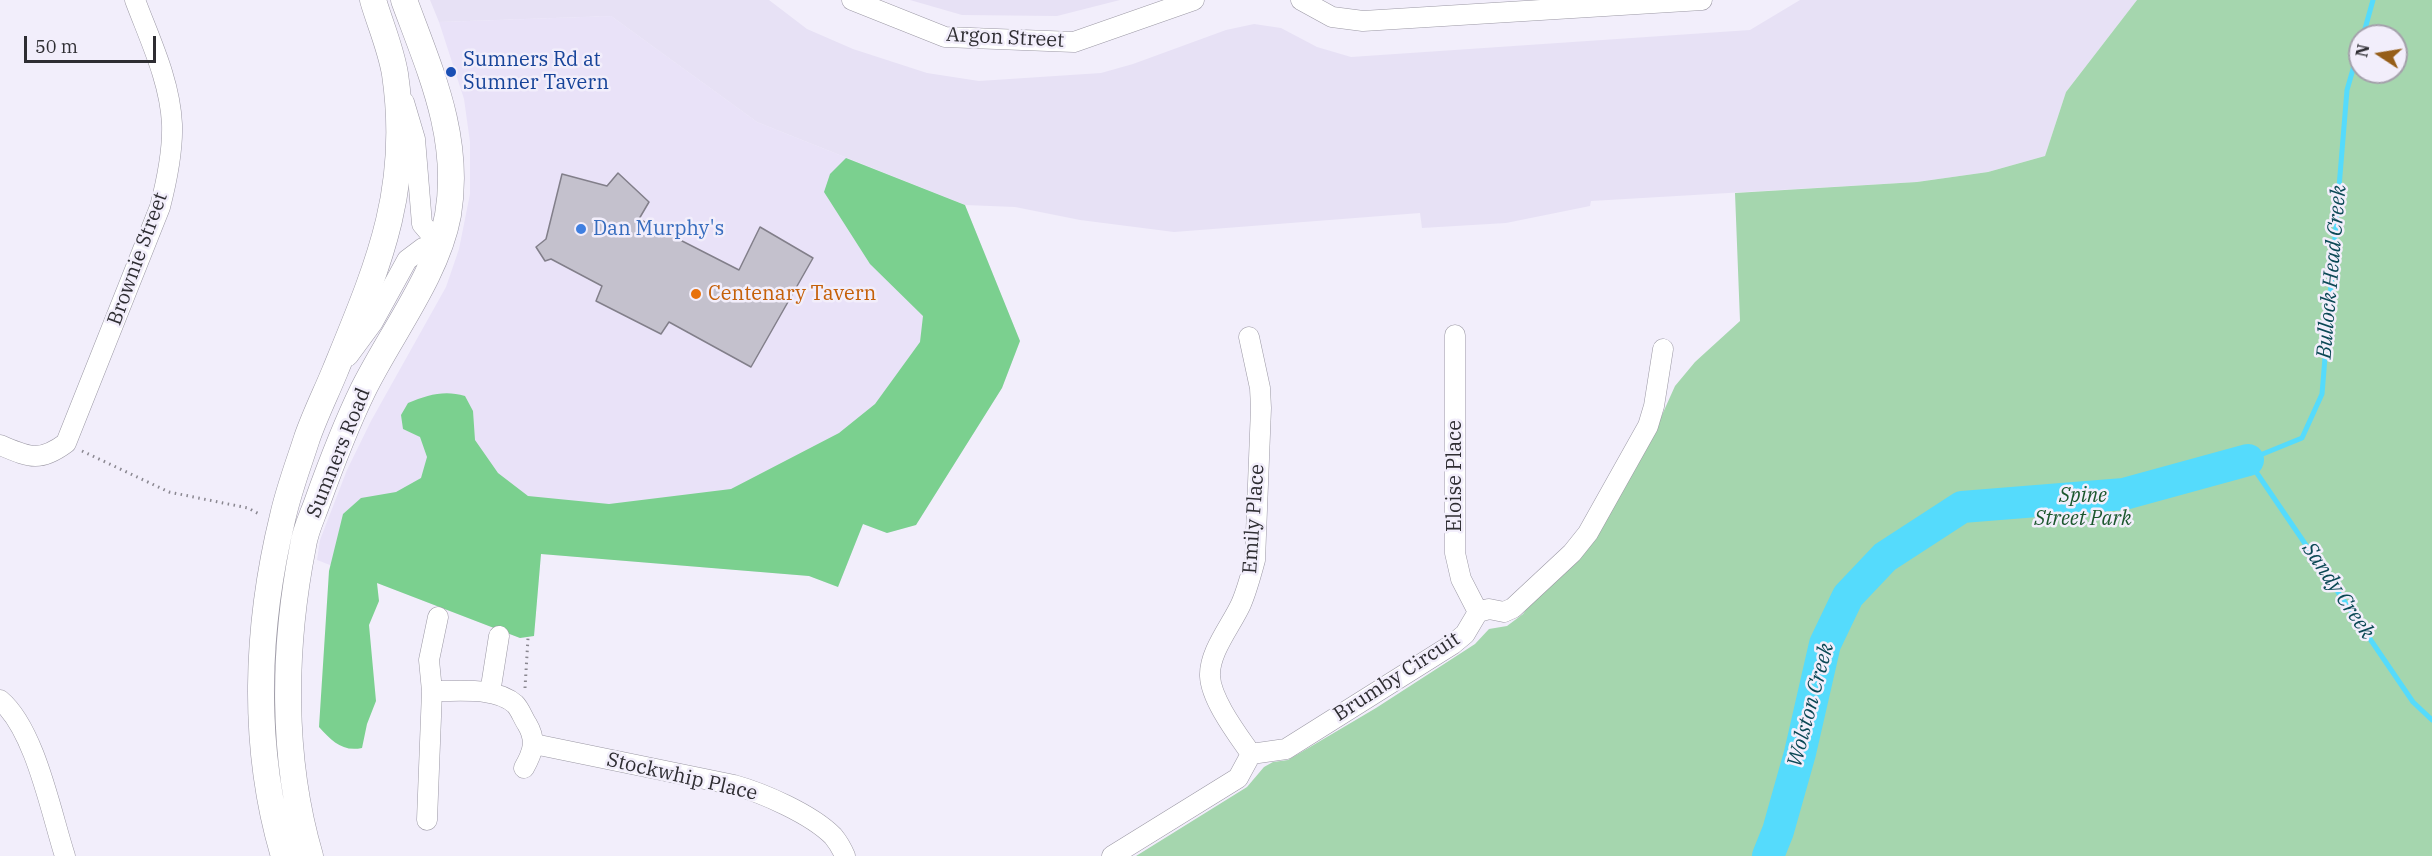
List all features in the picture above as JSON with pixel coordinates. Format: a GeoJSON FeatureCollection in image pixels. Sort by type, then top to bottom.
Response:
{"type":"FeatureCollection","features":[{"type":"Feature","properties":{"kind":"main road","name":"Sumners Road"},"geometry":{"type":"LineString","coordinates":[[284,856],[268,781],[261,699],[263,620],[283,513],[308,435],[375,274],[393,212],[399,167],[395,72],[373,0]]}},
{"type":"Feature","properties":{"kind":"main road","name":"Sumners Road"},"geometry":{"type":"LineString","coordinates":[[310,856],[303,832],[291,748],[288,696],[290,644],[303,544],[341,436],[364,387],[398,331],[439,244],[447,215],[451,178],[450,145],[441,102],[404,0]]}},
{"type":"Feature","properties":{"kind":"street","name":"Brownie Street"},"geometry":{"type":"LineString","coordinates":[[66,443],[160,207],[169,171],[172,124],[165,78],[135,0]]}},
{"type":"Feature","properties":{"kind":"street","name":"Argon Street"},"geometry":{"type":"LineString","coordinates":[[852,0],[945,37],[1074,42],[1194,0]]}},
{"type":"Feature","properties":{"kind":"street"},"geometry":{"type":"LineString","coordinates":[[1301,0],[1332,17],[1362,21],[1702,0]]}},
{"type":"Feature","properties":{"kind":"street"},"geometry":{"type":"LineString","coordinates":[[335,372],[373,322],[407,260],[423,248],[439,244],[422,224],[415,139],[395,72]]}},
{"type":"Feature","properties":{"kind":"street","name":"Eloise Place"},"geometry":{"type":"LineString","coordinates":[[1455,335],[1455,553],[1461,579],[1478,612]]}},
{"type":"Feature","properties":{"kind":"street","name":"Emily Place"},"geometry":{"type":"LineString","coordinates":[[1249,337],[1260,388],[1261,408],[1255,560],[1241,604],[1212,662],[1210,678],[1216,699],[1251,754]]}},
{"type":"Feature","properties":{"kind":"street"},"geometry":{"type":"LineString","coordinates":[[1478,612],[1489,609],[1504,612],[1514,608],[1572,553],[1588,533],[1648,426],[1654,406],[1663,349]]}},
{"type":"Feature","properties":{"kind":"street"},"geometry":{"type":"LineString","coordinates":[[0,446],[27,457],[41,458],[66,443]]}},
{"type":"Feature","properties":{"kind":"street","name":"Brumby Circuit"},"geometry":{"type":"LineString","coordinates":[[1251,754],[1286,749],[1453,644],[1465,634],[1478,612]]}},
{"type":"Feature","properties":{"kind":"street"},"geometry":{"type":"LineString","coordinates":[[427,820],[432,691],[429,660],[438,617]]}},
{"type":"Feature","properties":{"kind":"street"},"geometry":{"type":"LineString","coordinates":[[490,693],[499,636]]}},
{"type":"Feature","properties":{"kind":"street"},"geometry":{"type":"LineString","coordinates":[[432,691],[490,693],[515,705],[531,730],[534,744],[524,768]]}},
{"type":"Feature","properties":{"kind":"street"},"geometry":{"type":"LineString","coordinates":[[0,700],[7,707],[31,746],[65,856]]}},
{"type":"Feature","properties":{"kind":"street","name":"Stockwhip Place"},"geometry":{"type":"LineString","coordinates":[[534,744],[757,791],[822,826],[835,838],[845,856]]}},
{"type":"Feature","properties":{"kind":"street"},"geometry":{"type":"LineString","coordinates":[[1112,856],[1238,778],[1251,754]]}},
{"type":"Feature","properties":{"kind":"path"},"geometry":{"type":"LineString","coordinates":[[66,443],[169,492],[248,508],[259,514]]}},
{"type":"Feature","properties":{"kind":"path"},"geometry":{"type":"LineString","coordinates":[[515,705],[524,693],[528,638]]}},
{"type":"Feature","properties":{"kind":"shaded area"},"geometry":{"type":"Polygon","coordinates":[[[430,0],[769,0],[807,29],[853,49],[927,73],[979,81],[1101,73],[1133,64],[1226,30],[1254,24],[1281,28],[1317,47],[1351,57],[1750,30],[1800,0],[2137,0],[2066,92],[2045,156],[1988,172],[1917,182],[1591,201],[1590,206],[1506,223],[1422,228],[1420,213],[1174,232],[1080,220],[1015,207],[965,205],[757,122],[611,16],[439,22],[430,0]]]}},
{"type":"Feature","properties":{"kind":"shaded area"},"geometry":{"type":"Polygon","coordinates":[[[910,0],[1120,0],[1057,16],[962,15],[910,0]]]}},
{"type":"Feature","properties":{"kind":"shaded area"},"geometry":{"type":"Polygon","coordinates":[[[611,16],[757,122],[965,205],[1020,341],[1002,388],[916,525],[887,533],[863,524],[838,587],[809,576],[541,554],[534,636],[520,638],[317,560],[320,540],[347,470],[371,421],[446,287],[459,249],[470,194],[470,142],[464,99],[439,22],[611,16]]]}},
{"type":"Feature","properties":{"kind":"green space","name":"Spine Street Park"},"geometry":{"type":"Polygon","coordinates":[[[2137,0],[2432,0],[2432,856],[1136,856],[1247,787],[1264,767],[1273,762],[1288,760],[1376,708],[1475,644],[1489,629],[1507,626],[1523,614],[1653,435],[1675,386],[1695,362],[1740,321],[1735,193],[1917,182],[1988,172],[2045,156],[2066,92],[2137,0]]]}},
{"type":"Feature","properties":{"kind":"green space"},"geometry":{"type":"Polygon","coordinates":[[[846,158],[965,205],[1020,341],[1002,388],[916,525],[887,533],[863,524],[838,587],[809,576],[541,554],[534,636],[520,638],[377,583],[379,601],[369,625],[376,701],[367,724],[362,748],[343,747],[328,737],[319,727],[329,571],[343,514],[361,498],[396,492],[421,478],[427,457],[420,437],[403,429],[401,415],[408,403],[436,394],[450,393],[465,396],[473,411],[475,440],[498,473],[528,496],[609,504],[731,489],[839,433],[875,404],[920,342],[923,316],[870,264],[824,192],[830,174],[846,158]]]}},
{"type":"Feature","properties":{"kind":"building","name":"Centenary Tavern"},"geometry":{"type":"Polygon","coordinates":[[[618,173],[649,202],[639,219],[739,270],[760,227],[813,258],[751,367],[669,322],[661,334],[596,301],[602,286],[551,259],[545,261],[536,247],[546,239],[562,174],[607,186],[618,173]]]}},
{"type":"Feature","properties":{"kind":"waterway","name":"Bullock Head Creek"},"geometry":{"type":"LineString","coordinates":[[2366,24],[2373,0]]}},
{"type":"Feature","properties":{"kind":"waterway","name":"Bullock Head Creek"},"geometry":{"type":"LineString","coordinates":[[2349,84],[2322,394],[2302,438],[2248,460],[2413,702],[2432,720]]}},
{"type":"Feature","properties":{"kind":"waterway","name":"Wolston Creek"},"geometry":{"type":"LineString","coordinates":[[1768,856],[1778,831],[1800,753],[1825,644],[1848,596],[1885,557],[1962,507],[2124,494],[2248,460]]}},
{"type":"Feature","properties":{"kind":"place","name":"Sumners Rd at Sumner Tavern"},"geometry":{"type":"Point","coordinates":[451,72]}},
{"type":"Feature","properties":{"kind":"place","name":"Dan Murphy's"},"geometry":{"type":"Point","coordinates":[581,229]}},
{"type":"Feature","properties":{"kind":"place","name":"Centenary Tavern"},"geometry":{"type":"Point","coordinates":[696,294]}},
{"type":"Feature","properties":{"kind":"water label","name":"Sandy Creek"},"geometry":{"type":"Point","coordinates":[2338,591]}}]}
